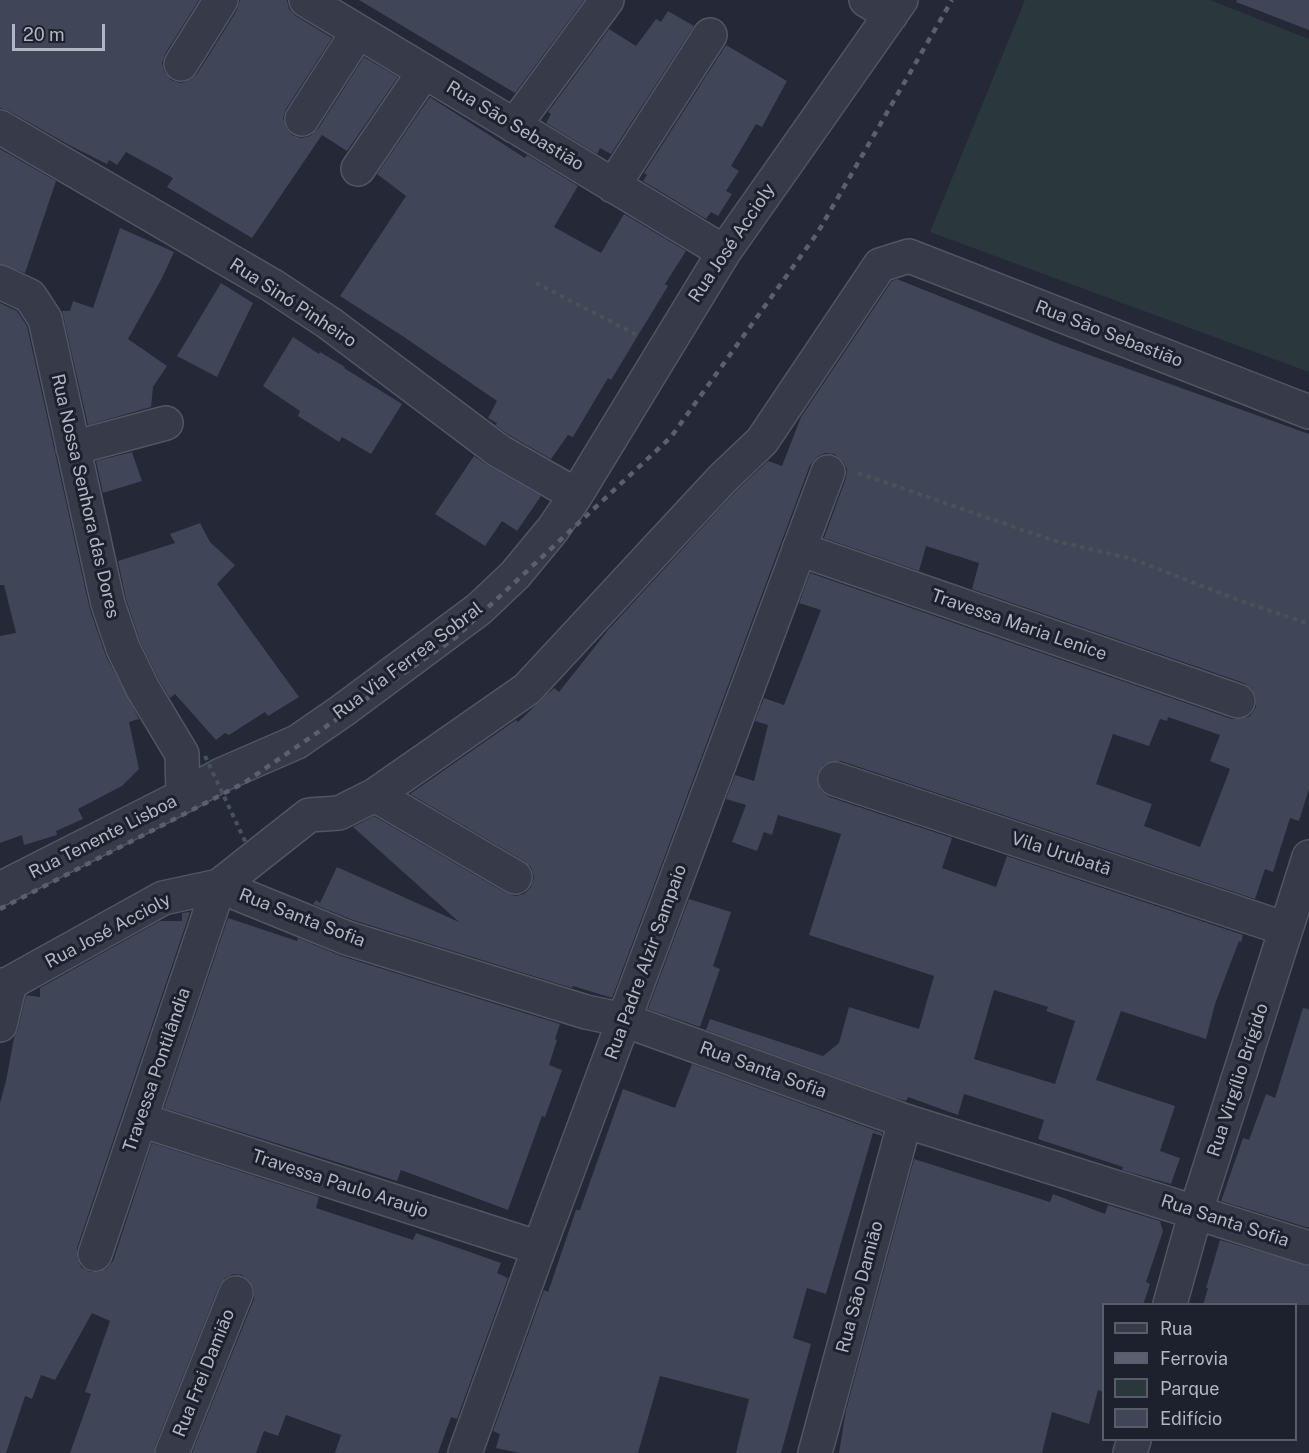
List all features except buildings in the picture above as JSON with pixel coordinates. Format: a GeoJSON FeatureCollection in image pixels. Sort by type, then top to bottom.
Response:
{"type":"FeatureCollection","features":[{"type":"Feature","properties":{"kind":"street"},"geometry":{"type":"LineString","coordinates":[[181,64],[221,0]]}},
{"type":"Feature","properties":{"kind":"street","name":"Rua São Sebastião"},"geometry":{"type":"LineString","coordinates":[[306,0],[724,252]]}},
{"type":"Feature","properties":{"kind":"street"},"geometry":{"type":"LineString","coordinates":[[514,126],[607,0]]}},
{"type":"Feature","properties":{"kind":"street","name":"Rua José Accioly"},"geometry":{"type":"LineString","coordinates":[[576,495],[724,252],[886,5]]}},
{"type":"Feature","properties":{"kind":"street"},"geometry":{"type":"LineString","coordinates":[[302,119],[358,32]]}},
{"type":"Feature","properties":{"kind":"street"},"geometry":{"type":"LineString","coordinates":[[613,186],[710,35]]}},
{"type":"Feature","properties":{"kind":"street"},"geometry":{"type":"LineString","coordinates":[[358,169],[424,72]]}},
{"type":"Feature","properties":{"kind":"street","name":"Rua Sinó Pinheiro"},"geometry":{"type":"LineString","coordinates":[[0,127],[273,286],[329,323],[499,451],[576,495]]}},
{"type":"Feature","properties":{"kind":"street","name":"Rua São Sebastião"},"geometry":{"type":"LineString","coordinates":[[375,795],[527,689],[723,478],[762,441],[880,265],[909,256],[1309,412]]}},
{"type":"Feature","properties":{"kind":"street","name":"Rua Nossa Senhora das Dores"},"geometry":{"type":"LineString","coordinates":[[0,282],[30,296],[45,319],[108,604],[115,626],[143,689],[199,773]]}},
{"type":"Feature","properties":{"kind":"street"},"geometry":{"type":"LineString","coordinates":[[73,448],[166,423]]}},
{"type":"Feature","properties":{"kind":"street","name":"Rua Padre Alzir Sampaio"},"geometry":{"type":"LineString","coordinates":[[465,1453],[828,472]]}},
{"type":"Feature","properties":{"kind":"street","name":"Rua Via Ferrea Sobral"},"geometry":{"type":"LineString","coordinates":[[199,773],[297,742],[342,711],[479,609],[515,576],[553,530],[576,495]]}},
{"type":"Feature","properties":{"kind":"street","name":"Travessa Maria Lenice"},"geometry":{"type":"LineString","coordinates":[[799,549],[1238,701]]}},
{"type":"Feature","properties":{"kind":"street","name":"Rua Tenente Lisboa"},"geometry":{"type":"LineString","coordinates":[[0,889],[199,773]]}},
{"type":"Feature","properties":{"kind":"street","name":"Vila Urubatã"},"geometry":{"type":"LineString","coordinates":[[835,779],[1286,929]]}},
{"type":"Feature","properties":{"kind":"street"},"geometry":{"type":"LineString","coordinates":[[219,886],[309,815],[339,813],[375,795],[515,878]]}},
{"type":"Feature","properties":{"kind":"street","name":"Rua Virgílio Brígido"},"geometry":{"type":"LineString","coordinates":[[1171,1303],[1196,1211],[1309,857]]}},
{"type":"Feature","properties":{"kind":"street","name":"Rua José Accioly"},"geometry":{"type":"LineString","coordinates":[[5,984],[163,898],[219,886]]}},
{"type":"Feature","properties":{"kind":"street","name":"Rua Santa Sofia"},"geometry":{"type":"LineString","coordinates":[[219,886],[347,938],[586,1012],[624,1020],[905,1121],[1309,1248]]}},
{"type":"Feature","properties":{"kind":"street","name":"Travessa Pontilândia"},"geometry":{"type":"LineString","coordinates":[[94,1254],[219,886]]}},
{"type":"Feature","properties":{"kind":"street"},"geometry":{"type":"LineString","coordinates":[[0,1025],[5,984]]}},
{"type":"Feature","properties":{"kind":"street","name":"Travessa Paulo Araujo"},"geometry":{"type":"LineString","coordinates":[[141,1120],[539,1248]]}},
{"type":"Feature","properties":{"kind":"street","name":"Rua São Damião"},"geometry":{"type":"LineString","coordinates":[[815,1453],[905,1121]]}},
{"type":"Feature","properties":{"kind":"street","name":"Rua Frei Damião"},"geometry":{"type":"LineString","coordinates":[[172,1453],[236,1293]]}},
{"type":"Feature","properties":{"kind":"path"},"geometry":{"type":"LineString","coordinates":[[536,283],[664,350]]}},
{"type":"Feature","properties":{"kind":"path"},"geometry":{"type":"LineString","coordinates":[[828,472],[844,468],[1052,540],[1132,559],[1241,601],[1309,624]]}},
{"type":"Feature","properties":{"kind":"path"},"geometry":{"type":"LineString","coordinates":[[199,773],[246,843]]}},
{"type":"Feature","properties":{"kind":"green space"},"geometry":{"type":"Polygon","coordinates":[[[1025,0],[1210,0],[1309,39],[1309,372],[930,232],[1025,0]]]}},
{"type":"Feature","properties":{"kind":"railway"},"geometry":{"type":"LineString","coordinates":[[0,909],[244,783],[455,638],[671,437],[818,232],[952,0]]}}]}
